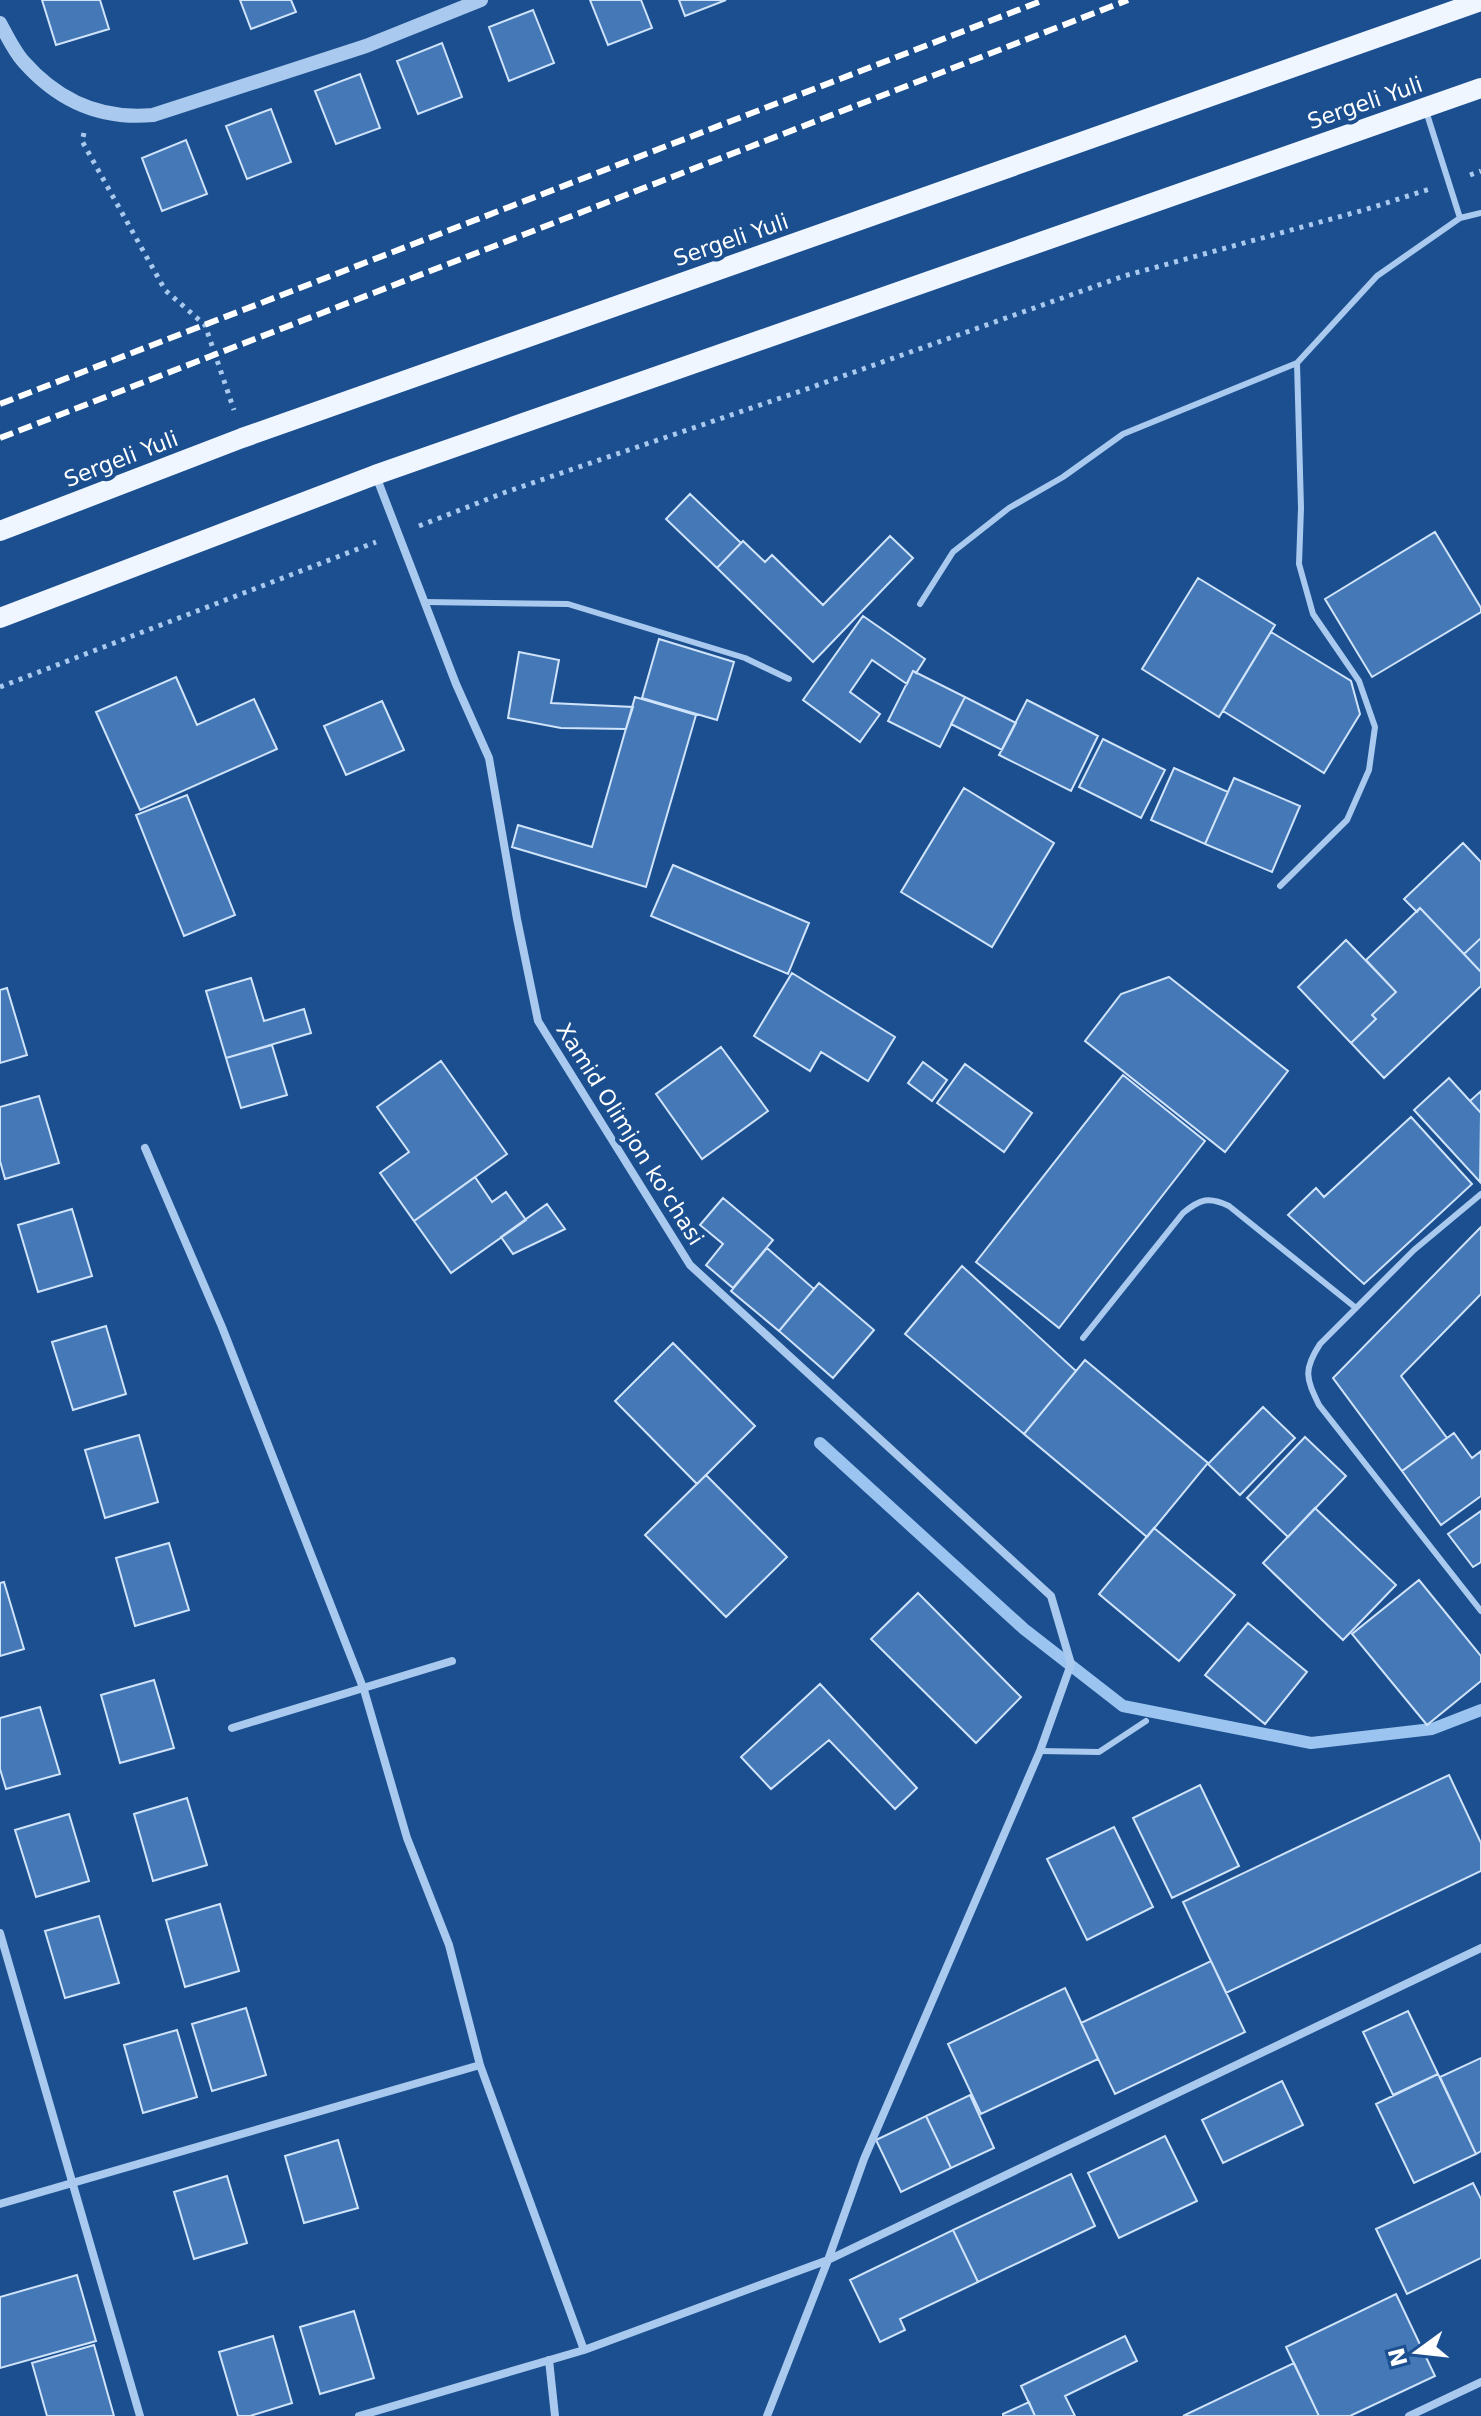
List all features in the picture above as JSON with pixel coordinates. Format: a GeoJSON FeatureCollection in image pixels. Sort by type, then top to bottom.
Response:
{"type":"FeatureCollection","features":[{"type":"Feature","properties":{"kind":"main road","name":"Sergeli Yuli"},"geometry":{"type":"LineString","coordinates":[[0,531],[242,438],[1481,1]]}},
{"type":"Feature","properties":{"kind":"main road","name":"Sergeli Yuli"},"geometry":{"type":"LineString","coordinates":[[0,618],[375,475],[1481,88]]}},
{"type":"Feature","properties":{"kind":"street"},"geometry":{"type":"LineString","coordinates":[[0,23],[22,60],[51,87],[89,109],[110,116],[153,115],[366,46],[481,0]]}},
{"type":"Feature","properties":{"kind":"street","name":"Xamid Olimjon ko'chasi"},"geometry":{"type":"LineString","coordinates":[[375,475],[456,684],[489,758],[538,1021],[690,1265],[1051,1596],[1071,1664],[1040,1751]]}},
{"type":"Feature","properties":{"kind":"street"},"geometry":{"type":"LineString","coordinates":[[145,1148],[222,1327],[364,1690],[407,1838],[449,1945],[480,2065],[584,2350]]}},
{"type":"Feature","properties":{"kind":"street"},"geometry":{"type":"LineString","coordinates":[[232,1728],[452,1661]]}},
{"type":"Feature","properties":{"kind":"street"},"geometry":{"type":"LineString","coordinates":[[767,2416],[864,2159],[1040,1751]]}},
{"type":"Feature","properties":{"kind":"street"},"geometry":{"type":"LineString","coordinates":[[0,1933],[140,2416]]}},
{"type":"Feature","properties":{"kind":"street"},"geometry":{"type":"LineString","coordinates":[[359,2416],[584,2350],[828,2260],[1481,1948]]}},
{"type":"Feature","properties":{"kind":"street"},"geometry":{"type":"LineString","coordinates":[[0,2204],[480,2065]]}},
{"type":"Feature","properties":{"kind":"street"},"geometry":{"type":"LineString","coordinates":[[549,2360],[555,2416]]}},
{"type":"Feature","properties":{"kind":"street"},"geometry":{"type":"LineString","coordinates":[[1409,2416],[1481,2382]]}},
{"type":"Feature","properties":{"kind":"lane"},"geometry":{"type":"LineString","coordinates":[[1425,108],[1460,218]]}},
{"type":"Feature","properties":{"kind":"lane"},"geometry":{"type":"LineString","coordinates":[[920,604],[953,552],[1009,508],[1063,477],[1123,434],[1297,363],[1377,276],[1460,218],[1481,213]]}},
{"type":"Feature","properties":{"kind":"lane"},"geometry":{"type":"LineString","coordinates":[[1280,886],[1347,820],[1369,770],[1375,727],[1359,681],[1313,614],[1299,564],[1301,508],[1297,363]]}},
{"type":"Feature","properties":{"kind":"lane"},"geometry":{"type":"LineString","coordinates":[[424,602],[568,604],[745,658],[789,679]]}},
{"type":"Feature","properties":{"kind":"lane"},"geometry":{"type":"LineString","coordinates":[[1481,1194],[1414,1250],[1320,1344],[1309,1361],[1307,1380],[1319,1405],[1481,1611]]}},
{"type":"Feature","properties":{"kind":"lane"},"geometry":{"type":"LineString","coordinates":[[1083,1338],[1183,1213],[1199,1200],[1214,1198],[1229,1206],[1356,1308]]}},
{"type":"Feature","properties":{"kind":"lane"},"geometry":{"type":"LineString","coordinates":[[1040,1751],[1099,1752],[1146,1721]]}},
{"type":"Feature","properties":{"kind":"path"},"geometry":{"type":"LineString","coordinates":[[89,109],[82,141],[165,290],[205,325],[242,438]]}},
{"type":"Feature","properties":{"kind":"path"},"geometry":{"type":"LineString","coordinates":[[0,687],[506,492],[1124,276],[1364,210],[1481,171]]}},
{"type":"Feature","properties":{"kind":"building"},"geometry":{"type":"Polygon","coordinates":[[[42,0],[100,0],[109,29],[56,45],[42,0]]]}},
{"type":"Feature","properties":{"kind":"building"},"geometry":{"type":"Polygon","coordinates":[[[240,0],[291,0],[296,12],[251,29],[240,0]]]}},
{"type":"Feature","properties":{"kind":"building"},"geometry":{"type":"Polygon","coordinates":[[[590,0],[641,0],[652,28],[608,45],[590,0]]]}},
{"type":"Feature","properties":{"kind":"building"},"geometry":{"type":"Polygon","coordinates":[[[679,0],[726,0],[685,16],[679,0]]]}},
{"type":"Feature","properties":{"kind":"building"},"geometry":{"type":"Polygon","coordinates":[[[533,10],[554,63],[509,81],[489,27],[533,10]]]}},
{"type":"Feature","properties":{"kind":"building"},"geometry":{"type":"Polygon","coordinates":[[[442,43],[462,97],[418,114],[397,61],[442,43]]]}},
{"type":"Feature","properties":{"kind":"building"},"geometry":{"type":"Polygon","coordinates":[[[360,74],[380,128],[336,144],[315,91],[360,74]]]}},
{"type":"Feature","properties":{"kind":"building"},"geometry":{"type":"Polygon","coordinates":[[[271,109],[291,162],[247,179],[226,126],[271,109]]]}},
{"type":"Feature","properties":{"kind":"building"},"geometry":{"type":"Polygon","coordinates":[[[186,140],[207,194],[162,211],[142,158],[186,140]]]}},
{"type":"Feature","properties":{"kind":"building"},"geometry":{"type":"Polygon","coordinates":[[[690,494],[741,543],[717,568],[666,519],[690,494]]]}},
{"type":"Feature","properties":{"kind":"building"},"geometry":{"type":"Polygon","coordinates":[[[1435,532],[1481,612],[1372,677],[1325,599],[1435,532]]]}},
{"type":"Feature","properties":{"kind":"building"},"geometry":{"type":"Polygon","coordinates":[[[890,536],[913,558],[813,662],[717,568],[743,541],[765,562],[772,555],[823,605],[890,536]]]}},
{"type":"Feature","properties":{"kind":"building"},"geometry":{"type":"Polygon","coordinates":[[[1198,578],[1275,625],[1219,717],[1142,669],[1198,578]]]}},
{"type":"Feature","properties":{"kind":"building"},"geometry":{"type":"Polygon","coordinates":[[[863,616],[925,659],[916,673],[913,671],[907,684],[872,660],[850,692],[880,714],[860,742],[803,700],[863,616]]]}},
{"type":"Feature","properties":{"kind":"building"},"geometry":{"type":"Polygon","coordinates":[[[1271,632],[1351,681],[1360,714],[1324,773],[1223,711],[1271,632]]]}},
{"type":"Feature","properties":{"kind":"building"},"geometry":{"type":"Polygon","coordinates":[[[659,639],[734,662],[717,720],[642,698],[659,639]]]}},
{"type":"Feature","properties":{"kind":"building"},"geometry":{"type":"Polygon","coordinates":[[[519,652],[559,660],[551,703],[633,707],[626,729],[561,728],[508,718],[519,652]]]}},
{"type":"Feature","properties":{"kind":"building"},"geometry":{"type":"Polygon","coordinates":[[[913,671],[965,697],[940,747],[888,721],[913,671]]]}},
{"type":"Feature","properties":{"kind":"building"},"geometry":{"type":"Polygon","coordinates":[[[176,677],[197,725],[254,699],[277,749],[140,810],[96,712],[176,677]]]}},
{"type":"Feature","properties":{"kind":"building"},"geometry":{"type":"Polygon","coordinates":[[[635,697],[696,715],[646,887],[512,847],[518,825],[592,847],[635,697]]]}},
{"type":"Feature","properties":{"kind":"building"},"geometry":{"type":"Polygon","coordinates":[[[965,697],[1016,723],[1002,750],[951,724],[965,697]]]}},
{"type":"Feature","properties":{"kind":"building"},"geometry":{"type":"Polygon","coordinates":[[[1027,700],[1098,736],[1071,791],[999,755],[1027,700]]]}},
{"type":"Feature","properties":{"kind":"building"},"geometry":{"type":"Polygon","coordinates":[[[382,701],[404,750],[346,775],[324,726],[382,701]]]}},
{"type":"Feature","properties":{"kind":"building"},"geometry":{"type":"Polygon","coordinates":[[[1103,739],[1165,770],[1141,818],[1079,787],[1103,739]]]}},
{"type":"Feature","properties":{"kind":"building"},"geometry":{"type":"Polygon","coordinates":[[[1174,768],[1228,792],[1205,844],[1151,820],[1174,768]]]}},
{"type":"Feature","properties":{"kind":"building"},"geometry":{"type":"Polygon","coordinates":[[[1234,778],[1300,806],[1272,872],[1205,844],[1234,778]]]}},
{"type":"Feature","properties":{"kind":"building"},"geometry":{"type":"Polygon","coordinates":[[[964,788],[1054,843],[992,947],[901,892],[964,788]]]}},
{"type":"Feature","properties":{"kind":"building"},"geometry":{"type":"Polygon","coordinates":[[[187,795],[235,915],[184,936],[136,815],[187,795]]]}},
{"type":"Feature","properties":{"kind":"building"},"geometry":{"type":"Polygon","coordinates":[[[1463,843],[1481,862],[1481,938],[1464,954],[1420,908],[1417,912],[1404,899],[1463,843]]]}},
{"type":"Feature","properties":{"kind":"building"},"geometry":{"type":"Polygon","coordinates":[[[673,865],[809,923],[788,974],[651,916],[673,865]]]}},
{"type":"Feature","properties":{"kind":"building"},"geometry":{"type":"Polygon","coordinates":[[[1420,908],[1481,972],[1481,986],[1384,1078],[1351,1043],[1376,1019],[1372,1015],[1396,992],[1366,960],[1420,908]]]}},
{"type":"Feature","properties":{"kind":"building"},"geometry":{"type":"Polygon","coordinates":[[[1481,938],[1481,972],[1464,954],[1481,938]]]}},
{"type":"Feature","properties":{"kind":"building"},"geometry":{"type":"Polygon","coordinates":[[[1346,940],[1396,992],[1372,1015],[1376,1019],[1351,1043],[1298,987],[1346,940]]]}},
{"type":"Feature","properties":{"kind":"building"},"geometry":{"type":"Polygon","coordinates":[[[792,973],[895,1037],[868,1081],[821,1052],[810,1071],[754,1036],[792,973]]]}},
{"type":"Feature","properties":{"kind":"building"},"geometry":{"type":"Polygon","coordinates":[[[1169,977],[1288,1071],[1225,1152],[1085,1041],[1121,994],[1169,977]]]}},
{"type":"Feature","properties":{"kind":"building"},"geometry":{"type":"Polygon","coordinates":[[[251,978],[264,1021],[304,1009],[311,1033],[226,1058],[206,991],[251,978]]]}},
{"type":"Feature","properties":{"kind":"building"},"geometry":{"type":"Polygon","coordinates":[[[7,988],[27,1055],[0,1063],[0,990],[7,988]]]}},
{"type":"Feature","properties":{"kind":"building"},"geometry":{"type":"Polygon","coordinates":[[[272,1045],[287,1095],[241,1108],[226,1058],[272,1045]]]}},
{"type":"Feature","properties":{"kind":"building"},"geometry":{"type":"Polygon","coordinates":[[[721,1047],[768,1111],[702,1159],[656,1094],[721,1047]]]}},
{"type":"Feature","properties":{"kind":"building"},"geometry":{"type":"Polygon","coordinates":[[[441,1061],[507,1154],[414,1221],[380,1173],[409,1152],[377,1107],[441,1061]]]}},
{"type":"Feature","properties":{"kind":"building"},"geometry":{"type":"Polygon","coordinates":[[[923,1062],[947,1080],[932,1101],[908,1083],[923,1062]]]}},
{"type":"Feature","properties":{"kind":"building"},"geometry":{"type":"Polygon","coordinates":[[[965,1064],[1032,1113],[1004,1152],[937,1103],[965,1064]]]}},
{"type":"Feature","properties":{"kind":"building"},"geometry":{"type":"Polygon","coordinates":[[[1123,1075],[1205,1141],[1059,1328],[976,1262],[1123,1075]]]}},
{"type":"Feature","properties":{"kind":"building"},"geometry":{"type":"Polygon","coordinates":[[[1449,1078],[1481,1113],[1480,1182],[1414,1110],[1449,1078]]]}},
{"type":"Feature","properties":{"kind":"building"},"geometry":{"type":"Polygon","coordinates":[[[1481,1091],[1481,1113],[1470,1101],[1481,1091]]]}},
{"type":"Feature","properties":{"kind":"building"},"geometry":{"type":"Polygon","coordinates":[[[39,1096],[59,1163],[5,1179],[0,1161],[0,1107],[39,1096]]]}},
{"type":"Feature","properties":{"kind":"building"},"geometry":{"type":"Polygon","coordinates":[[[1411,1117],[1472,1184],[1364,1284],[1288,1215],[1316,1188],[1324,1197],[1411,1117]]]}},
{"type":"Feature","properties":{"kind":"building"},"geometry":{"type":"Polygon","coordinates":[[[475,1177],[492,1202],[506,1192],[526,1220],[451,1273],[414,1221],[475,1177]]]}},
{"type":"Feature","properties":{"kind":"building"},"geometry":{"type":"Polygon","coordinates":[[[723,1198],[773,1240],[733,1288],[706,1265],[723,1244],[700,1225],[723,1198]]]}},
{"type":"Feature","properties":{"kind":"building"},"geometry":{"type":"Polygon","coordinates":[[[547,1204],[565,1229],[513,1254],[501,1237],[547,1204]]]}},
{"type":"Feature","properties":{"kind":"building"},"geometry":{"type":"Polygon","coordinates":[[[72,1209],[92,1276],[38,1292],[18,1225],[72,1209]]]}},
{"type":"Feature","properties":{"kind":"building"},"geometry":{"type":"Polygon","coordinates":[[[1481,1227],[1481,1294],[1401,1376],[1447,1438],[1402,1471],[1333,1378],[1481,1227]]]}},
{"type":"Feature","properties":{"kind":"building"},"geometry":{"type":"Polygon","coordinates":[[[767,1248],[814,1289],[779,1331],[731,1291],[767,1248]]]}},
{"type":"Feature","properties":{"kind":"building"},"geometry":{"type":"Polygon","coordinates":[[[962,1266],[1076,1371],[1024,1434],[905,1334],[962,1266]]]}},
{"type":"Feature","properties":{"kind":"building"},"geometry":{"type":"Polygon","coordinates":[[[819,1283],[874,1330],[833,1378],[779,1331],[819,1283]]]}},
{"type":"Feature","properties":{"kind":"building"},"geometry":{"type":"Polygon","coordinates":[[[106,1326],[126,1394],[73,1410],[52,1342],[106,1326]]]}},
{"type":"Feature","properties":{"kind":"building"},"geometry":{"type":"Polygon","coordinates":[[[673,1343],[755,1426],[697,1484],[615,1401],[673,1343]]]}},
{"type":"Feature","properties":{"kind":"building"},"geometry":{"type":"Polygon","coordinates":[[[1085,1360],[1208,1463],[1147,1537],[1024,1434],[1085,1360]]]}},
{"type":"Feature","properties":{"kind":"building"},"geometry":{"type":"Polygon","coordinates":[[[1263,1407],[1295,1438],[1240,1495],[1208,1464],[1263,1407]]]}},
{"type":"Feature","properties":{"kind":"building"},"geometry":{"type":"Polygon","coordinates":[[[1454,1433],[1472,1458],[1481,1451],[1481,1496],[1441,1525],[1402,1471],[1454,1433]]]}},
{"type":"Feature","properties":{"kind":"building"},"geometry":{"type":"Polygon","coordinates":[[[139,1435],[158,1502],[105,1518],[85,1450],[139,1435]]]}},
{"type":"Feature","properties":{"kind":"building"},"geometry":{"type":"Polygon","coordinates":[[[1305,1437],[1346,1476],[1288,1537],[1247,1498],[1305,1437]]]}},
{"type":"Feature","properties":{"kind":"building"},"geometry":{"type":"Polygon","coordinates":[[[706,1475],[787,1557],[726,1617],[645,1535],[706,1475]]]}},
{"type":"Feature","properties":{"kind":"building"},"geometry":{"type":"Polygon","coordinates":[[[1315,1508],[1396,1585],[1343,1640],[1263,1563],[1315,1508]]]}},
{"type":"Feature","properties":{"kind":"building"},"geometry":{"type":"Polygon","coordinates":[[[1481,1511],[1481,1562],[1473,1567],[1448,1534],[1481,1511]]]}},
{"type":"Feature","properties":{"kind":"building"},"geometry":{"type":"Polygon","coordinates":[[[1154,1528],[1235,1595],[1179,1661],[1099,1594],[1154,1528]]]}},
{"type":"Feature","properties":{"kind":"building"},"geometry":{"type":"Polygon","coordinates":[[[169,1543],[189,1610],[135,1626],[116,1558],[169,1543]]]}},
{"type":"Feature","properties":{"kind":"building"},"geometry":{"type":"Polygon","coordinates":[[[1419,1580],[1481,1656],[1481,1681],[1427,1725],[1352,1634],[1419,1580]]]}},
{"type":"Feature","properties":{"kind":"building"},"geometry":{"type":"Polygon","coordinates":[[[4,1582],[24,1649],[0,1656],[0,1583],[4,1582]]]}},
{"type":"Feature","properties":{"kind":"building"},"geometry":{"type":"Polygon","coordinates":[[[918,1593],[1021,1697],[976,1743],[871,1639],[918,1593]]]}},
{"type":"Feature","properties":{"kind":"building"},"geometry":{"type":"Polygon","coordinates":[[[1248,1623],[1307,1672],[1265,1724],[1205,1675],[1248,1623]]]}},
{"type":"Feature","properties":{"kind":"building"},"geometry":{"type":"Polygon","coordinates":[[[154,1680],[174,1748],[120,1763],[101,1695],[154,1680]]]}},
{"type":"Feature","properties":{"kind":"building"},"geometry":{"type":"Polygon","coordinates":[[[820,1684],[917,1788],[895,1809],[829,1740],[771,1789],[741,1757],[820,1684]]]}},
{"type":"Feature","properties":{"kind":"building"},"geometry":{"type":"Polygon","coordinates":[[[40,1707],[60,1774],[6,1789],[0,1769],[0,1718],[40,1707]]]}},
{"type":"Feature","properties":{"kind":"building"},"geometry":{"type":"Polygon","coordinates":[[[1449,1775],[1481,1843],[1481,1871],[1226,1993],[1183,1902],[1449,1775]]]}},
{"type":"Feature","properties":{"kind":"building"},"geometry":{"type":"Polygon","coordinates":[[[1200,1785],[1239,1866],[1172,1898],[1133,1818],[1200,1785]]]}},
{"type":"Feature","properties":{"kind":"building"},"geometry":{"type":"Polygon","coordinates":[[[187,1798],[207,1865],[153,1881],[134,1814],[187,1798]]]}},
{"type":"Feature","properties":{"kind":"building"},"geometry":{"type":"Polygon","coordinates":[[[69,1814],[89,1881],[36,1897],[15,1830],[69,1814]]]}},
{"type":"Feature","properties":{"kind":"building"},"geometry":{"type":"Polygon","coordinates":[[[1114,1827],[1153,1907],[1087,1940],[1047,1859],[1114,1827]]]}},
{"type":"Feature","properties":{"kind":"building"},"geometry":{"type":"Polygon","coordinates":[[[220,1904],[239,1971],[185,1987],[166,1920],[220,1904]]]}},
{"type":"Feature","properties":{"kind":"building"},"geometry":{"type":"Polygon","coordinates":[[[99,1916],[119,1983],[65,1998],[45,1931],[99,1916]]]}},
{"type":"Feature","properties":{"kind":"building"},"geometry":{"type":"Polygon","coordinates":[[[1211,1961],[1245,2032],[1115,2094],[1081,2023],[1211,1961]]]}},
{"type":"Feature","properties":{"kind":"building"},"geometry":{"type":"Polygon","coordinates":[[[1065,1988],[1098,2059],[981,2114],[948,2044],[1065,1988]]]}},
{"type":"Feature","properties":{"kind":"building"},"geometry":{"type":"Polygon","coordinates":[[[246,2008],[266,2075],[212,2091],[192,2024],[246,2008]]]}},
{"type":"Feature","properties":{"kind":"building"},"geometry":{"type":"Polygon","coordinates":[[[1408,2011],[1438,2074],[1393,2095],[1363,2032],[1408,2011]]]}},
{"type":"Feature","properties":{"kind":"building"},"geometry":{"type":"Polygon","coordinates":[[[177,2030],[197,2097],[143,2113],[124,2045],[177,2030]]]}},
{"type":"Feature","properties":{"kind":"building"},"geometry":{"type":"Polygon","coordinates":[[[1481,2058],[1481,2151],[1476,2154],[1440,2077],[1481,2058]]]}},
{"type":"Feature","properties":{"kind":"building"},"geometry":{"type":"Polygon","coordinates":[[[1438,2074],[1476,2154],[1414,2183],[1376,2104],[1438,2074]]]}},
{"type":"Feature","properties":{"kind":"building"},"geometry":{"type":"Polygon","coordinates":[[[1282,2081],[1303,2125],[1223,2163],[1202,2120],[1282,2081]]]}},
{"type":"Feature","properties":{"kind":"building"},"geometry":{"type":"Polygon","coordinates":[[[970,2095],[994,2148],[951,2168],[926,2116],[970,2095]]]}},
{"type":"Feature","properties":{"kind":"building"},"geometry":{"type":"Polygon","coordinates":[[[926,2116],[951,2168],[901,2192],[876,2140],[926,2116]]]}},
{"type":"Feature","properties":{"kind":"building"},"geometry":{"type":"Polygon","coordinates":[[[1165,2136],[1197,2201],[1119,2238],[1088,2173],[1165,2136]]]}},
{"type":"Feature","properties":{"kind":"building"},"geometry":{"type":"Polygon","coordinates":[[[338,2140],[358,2208],[304,2223],[285,2156],[338,2140]]]}},
{"type":"Feature","properties":{"kind":"building"},"geometry":{"type":"Polygon","coordinates":[[[1071,2174],[1095,2226],[978,2282],[953,2230],[1071,2174]]]}},
{"type":"Feature","properties":{"kind":"building"},"geometry":{"type":"Polygon","coordinates":[[[227,2176],[247,2243],[194,2259],[174,2192],[227,2176]]]}},
{"type":"Feature","properties":{"kind":"building"},"geometry":{"type":"Polygon","coordinates":[[[1473,2183],[1481,2199],[1481,2258],[1407,2294],[1376,2229],[1473,2183]]]}},
{"type":"Feature","properties":{"kind":"building"},"geometry":{"type":"Polygon","coordinates":[[[953,2230],[978,2282],[900,2319],[905,2330],[880,2342],[850,2280],[953,2230]]]}},
{"type":"Feature","properties":{"kind":"building"},"geometry":{"type":"Polygon","coordinates":[[[77,2275],[96,2341],[0,2368],[0,2297],[77,2275]]]}},
{"type":"Feature","properties":{"kind":"building"},"geometry":{"type":"Polygon","coordinates":[[[1396,2294],[1435,2376],[1350,2416],[1319,2416],[1286,2347],[1396,2294]]]}},
{"type":"Feature","properties":{"kind":"building"},"geometry":{"type":"Polygon","coordinates":[[[354,2311],[374,2378],[320,2394],[300,2327],[354,2311]]]}},
{"type":"Feature","properties":{"kind":"building"},"geometry":{"type":"Polygon","coordinates":[[[273,2336],[292,2403],[250,2416],[238,2416],[219,2352],[273,2336]]]}},
{"type":"Feature","properties":{"kind":"building"},"geometry":{"type":"Polygon","coordinates":[[[1125,2336],[1137,2361],[1065,2396],[1075,2416],[1035,2416],[1021,2386],[1125,2336]]]}},
{"type":"Feature","properties":{"kind":"building"},"geometry":{"type":"Polygon","coordinates":[[[94,2345],[114,2416],[47,2416],[32,2363],[94,2345]]]}},
{"type":"Feature","properties":{"kind":"building"},"geometry":{"type":"Polygon","coordinates":[[[1294,2363],[1319,2416],[1183,2416],[1294,2363]]]}},
{"type":"Feature","properties":{"kind":"building"},"geometry":{"type":"Polygon","coordinates":[[[1029,2402],[1035,2416],[1003,2416],[1003,2414],[1029,2402]]]}},
{"type":"Feature","properties":{"kind":"waterway"},"geometry":{"type":"LineString","coordinates":[[820,1443],[1024,1629],[1123,1706],[1311,1743],[1432,1729],[1481,1710]]}},
{"type":"Feature","properties":{"kind":"railway"},"geometry":{"type":"LineString","coordinates":[[0,404],[1044,0]]}},
{"type":"Feature","properties":{"kind":"railway"},"geometry":{"type":"LineString","coordinates":[[0,438],[1128,0]]}}]}
